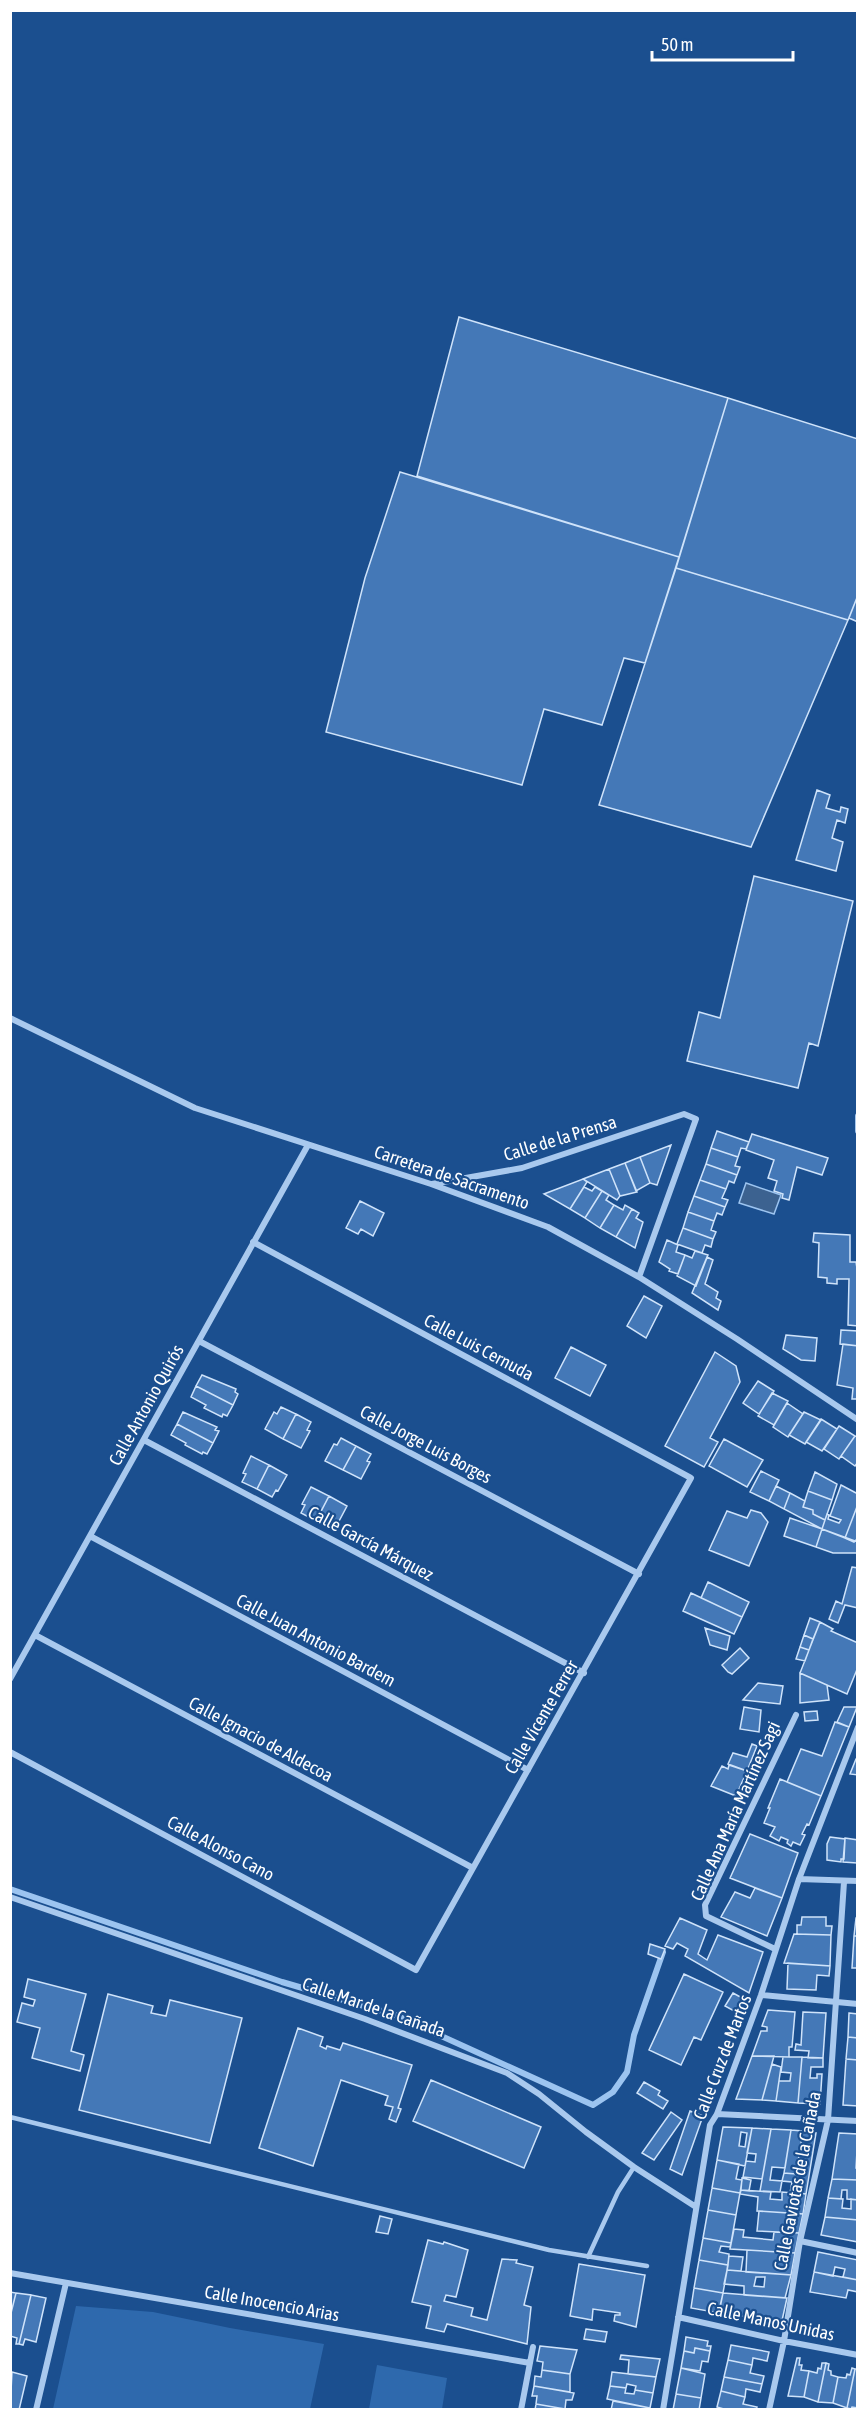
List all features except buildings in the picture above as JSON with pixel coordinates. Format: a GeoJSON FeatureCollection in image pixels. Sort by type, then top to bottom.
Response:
{"type":"FeatureCollection","features":[{"type":"Feature","properties":{"kind":"street","name":"Carretera de Sacramento"},"geometry":{"type":"LineString","coordinates":[[10,1018],[195,1108],[431,1184],[548,1227],[639,1277],[858,1420]]}},
{"type":"Feature","properties":{"kind":"street","name":"Calle de la Prensa"},"geometry":{"type":"LineString","coordinates":[[431,1184],[522,1168],[684,1114],[696,1119],[639,1277]]}},
{"type":"Feature","properties":{"kind":"street"},"geometry":{"type":"LineString","coordinates":[[858,1116],[858,1131]]}},
{"type":"Feature","properties":{"kind":"street","name":"Calle Antonio Quirós"},"geometry":{"type":"LineString","coordinates":[[10,1679],[308,1145]]}},
{"type":"Feature","properties":{"kind":"street","name":"Calle Luis Cernuda"},"geometry":{"type":"LineString","coordinates":[[253,1242],[691,1478]]}},
{"type":"Feature","properties":{"kind":"street","name":"Calle Jorge Luis Borges"},"geometry":{"type":"LineString","coordinates":[[199,1341],[639,1574]]}},
{"type":"Feature","properties":{"kind":"street","name":"Calle García Márquez"},"geometry":{"type":"LineString","coordinates":[[144,1440],[584,1672]]}},
{"type":"Feature","properties":{"kind":"street","name":"Calle Vicente Ferrer"},"geometry":{"type":"LineString","coordinates":[[416,1970],[691,1478]]}},
{"type":"Feature","properties":{"kind":"street","name":"Calle Juan Antonio Bardem"},"geometry":{"type":"LineString","coordinates":[[90,1536],[528,1770]]}},
{"type":"Feature","properties":{"kind":"street","name":"Calle Ignacio de Aldecoa"},"geometry":{"type":"LineString","coordinates":[[35,1635],[473,1868]]}},
{"type":"Feature","properties":{"kind":"street","name":"Calle Ana María Martínez Sagi"},"geometry":{"type":"LineString","coordinates":[[775,1949],[706,1916],[705,1905],[795,1715]]}},
{"type":"Feature","properties":{"kind":"street","name":"Calle Cruz de Martos"},"geometry":{"type":"LineString","coordinates":[[663,2409],[710,2126],[717,2114],[761,1995],[799,1879],[858,1727]]}},
{"type":"Feature","properties":{"kind":"street","name":"Calle Alonso Cano"},"geometry":{"type":"LineString","coordinates":[[10,1752],[416,1970]]}},
{"type":"Feature","properties":{"kind":"street"},"geometry":{"type":"LineString","coordinates":[[799,1879],[858,1881]]}},
{"type":"Feature","properties":{"kind":"street","name":"Calle Gaviotas de la Cañada"},"geometry":{"type":"LineString","coordinates":[[769,2409],[784,2341],[800,2241],[828,2120],[844,1882]]}},
{"type":"Feature","properties":{"kind":"street","name":"Calle Mar de la Cañada"},"geometry":{"type":"LineString","coordinates":[[10,1897],[373,2022],[507,2073],[539,2094],[586,2133],[696,2207]]}},
{"type":"Feature","properties":{"kind":"street"},"geometry":{"type":"LineString","coordinates":[[761,1995],[858,2004]]}},
{"type":"Feature","properties":{"kind":"street"},"geometry":{"type":"LineString","coordinates":[[717,2114],[858,2121]]}},
{"type":"Feature","properties":{"kind":"street"},"geometry":{"type":"LineString","coordinates":[[800,2241],[858,2253]]}},
{"type":"Feature","properties":{"kind":"street","name":"Calle Inocencio Arias"},"geometry":{"type":"LineString","coordinates":[[10,2273],[530,2363]]}},
{"type":"Feature","properties":{"kind":"street"},"geometry":{"type":"LineString","coordinates":[[36,2409],[66,2283]]}},
{"type":"Feature","properties":{"kind":"street","name":"Calle Manos Unidas"},"geometry":{"type":"LineString","coordinates":[[678,2317],[858,2355]]}},
{"type":"Feature","properties":{"kind":"street"},"geometry":{"type":"LineString","coordinates":[[521,2409],[533,2347]]}},
{"type":"Feature","properties":{"kind":"lane"},"geometry":{"type":"LineString","coordinates":[[10,2118],[549,2250],[647,2266]]}},
{"type":"Feature","properties":{"kind":"lane"},"geometry":{"type":"LineString","coordinates":[[588,2257],[618,2192],[634,2167]]}},
{"type":"Feature","properties":{"kind":"shaded area"},"geometry":{"type":"Polygon","coordinates":[[[746,1183],[781,1195],[774,1214],[739,1203],[746,1183]]]}},
{"type":"Feature","properties":{"kind":"shaded area"},"geometry":{"type":"Polygon","coordinates":[[[76,2306],[153,2312],[324,2344],[310,2409],[53,2409],[76,2306]]]}},
{"type":"Feature","properties":{"kind":"shaded area"},"geometry":{"type":"Polygon","coordinates":[[[377,2365],[447,2378],[442,2409],[369,2409],[377,2365]]]}},
{"type":"Feature","properties":{"kind":"waterway"},"geometry":{"type":"LineString","coordinates":[[10,1889],[282,1982],[395,2015],[593,2105],[613,2092],[627,2072],[634,2035],[663,1952]]}}]}
